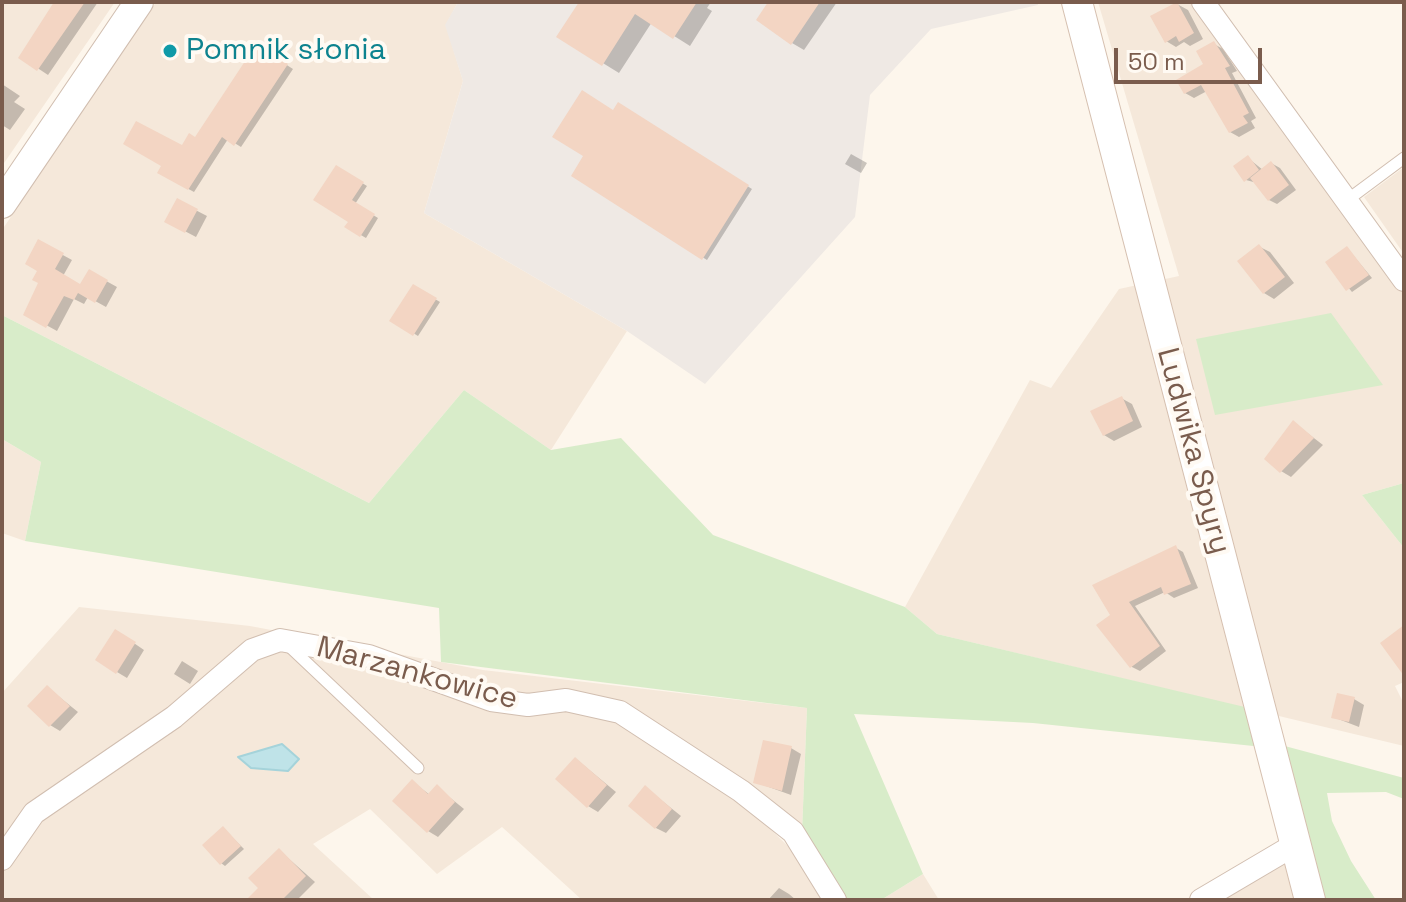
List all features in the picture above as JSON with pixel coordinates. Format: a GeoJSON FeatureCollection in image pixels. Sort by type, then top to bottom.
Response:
{"type":"FeatureCollection","features":[{"type":"Feature","properties":{"kind":"main road","name":"Ludwika Spyry"},"geometry":{"type":"LineString","coordinates":[[1077,2],[1310,900]]}},
{"type":"Feature","properties":{"kind":"street"},"geometry":{"type":"LineString","coordinates":[[2,204],[139,2]]}},
{"type":"Feature","properties":{"kind":"street"},"geometry":{"type":"LineString","coordinates":[[1203,2],[1404,280]]}},
{"type":"Feature","properties":{"kind":"street","name":"Marzankowice"},"geometry":{"type":"LineString","coordinates":[[2,859],[34,813],[174,717],[252,650],[280,640],[369,656],[491,700],[528,705],[566,700],[620,712],[741,791],[793,832],[835,900]]}},
{"type":"Feature","properties":{"kind":"street"},"geometry":{"type":"LineString","coordinates":[[1201,900],[1296,844]]}},
{"type":"Feature","properties":{"kind":"lane"},"geometry":{"type":"LineString","coordinates":[[1346,202],[1404,158]]}},
{"type":"Feature","properties":{"kind":"lane"},"geometry":{"type":"LineString","coordinates":[[280,640],[311,663],[418,768]]}},
{"type":"Feature","properties":{"kind":"shaded area"},"geometry":{"type":"Polygon","coordinates":[[[2,2],[115,2],[2,166],[2,2]]]}},
{"type":"Feature","properties":{"kind":"shaded area"},"geometry":{"type":"Polygon","coordinates":[[[156,2],[458,2],[446,25],[463,81],[424,213],[627,331],[551,450],[464,390],[369,503],[2,315],[2,230],[156,2]]]}},
{"type":"Feature","properties":{"kind":"shaded area"},"geometry":{"type":"Polygon","coordinates":[[[458,2],[1037,2],[1038,5],[931,29],[870,95],[855,217],[705,384],[627,331],[424,213],[463,81],[445,25],[458,2]]]}},
{"type":"Feature","properties":{"kind":"shaded area"},"geometry":{"type":"Polygon","coordinates":[[[1098,2],[1194,2],[1404,289],[1404,483],[1362,495],[1404,548],[1404,682],[1395,686],[1404,704],[1404,746],[937,634],[905,607],[1030,380],[1051,388],[1119,289],[1179,276],[1098,2]]]}},
{"type":"Feature","properties":{"kind":"shaded area"},"geometry":{"type":"Polygon","coordinates":[[[1404,167],[1404,254],[1364,197],[1404,167]]]}},
{"type":"Feature","properties":{"kind":"shaded area"},"geometry":{"type":"Polygon","coordinates":[[[2,439],[41,462],[25,541],[2,533],[2,439]]]}},
{"type":"Feature","properties":{"kind":"shaded area"},"geometry":{"type":"Polygon","coordinates":[[[79,607],[250,626],[483,670],[807,708],[802,832],[759,818],[799,857],[827,900],[582,900],[502,827],[437,874],[370,809],[313,844],[374,900],[2,900],[2,693],[79,607]]]}},
{"type":"Feature","properties":{"kind":"shaded area"},"geometry":{"type":"Polygon","coordinates":[[[1287,849],[1299,900],[1201,900],[1287,849]]]}},
{"type":"Feature","properties":{"kind":"shaded area"},"geometry":{"type":"Polygon","coordinates":[[[923,874],[939,900],[881,900],[923,874]]]}},
{"type":"Feature","properties":{"kind":"green space"},"geometry":{"type":"Polygon","coordinates":[[[1331,313],[1383,385],[1215,415],[1196,339],[1331,313]]]}},
{"type":"Feature","properties":{"kind":"green space"},"geometry":{"type":"Polygon","coordinates":[[[2,315],[369,503],[464,390],[551,450],[621,438],[713,535],[905,607],[937,634],[1249,708],[1263,747],[1033,723],[854,714],[923,874],[881,900],[845,900],[802,832],[807,708],[441,662],[439,608],[25,541],[41,462],[2,439],[2,315]]]}},
{"type":"Feature","properties":{"kind":"green space"},"geometry":{"type":"Polygon","coordinates":[[[1404,483],[1404,548],[1362,495],[1404,483]]]}},
{"type":"Feature","properties":{"kind":"green space"},"geometry":{"type":"Polygon","coordinates":[[[1281,745],[1404,778],[1404,799],[1386,792],[1327,793],[1332,821],[1351,861],[1376,900],[1322,900],[1281,745]]]}},
{"type":"Feature","properties":{"kind":"water"},"geometry":{"type":"Polygon","coordinates":[[[282,744],[299,759],[288,771],[251,768],[238,757],[282,744]]]}},
{"type":"Feature","properties":{"kind":"building"},"geometry":{"type":"Polygon","coordinates":[[[54,2],[85,2],[37,71],[18,58],[54,2]]]}},
{"type":"Feature","properties":{"kind":"building"},"geometry":{"type":"Polygon","coordinates":[[[579,2],[697,2],[673,39],[635,14],[602,66],[556,37],[579,2]]]}},
{"type":"Feature","properties":{"kind":"building"},"geometry":{"type":"Polygon","coordinates":[[[768,2],[820,2],[791,45],[756,20],[768,2]]]}},
{"type":"Feature","properties":{"kind":"building"},"geometry":{"type":"Polygon","coordinates":[[[1177,2],[1194,33],[1179,42],[1176,36],[1165,43],[1150,16],[1177,2]]]}},
{"type":"Feature","properties":{"kind":"building"},"geometry":{"type":"Polygon","coordinates":[[[1214,41],[1230,66],[1225,68],[1249,113],[1243,116],[1248,123],[1229,133],[1201,85],[1184,94],[1176,80],[1203,64],[1196,51],[1214,41]]]}},
{"type":"Feature","properties":{"kind":"building"},"geometry":{"type":"Polygon","coordinates":[[[257,43],[288,64],[234,146],[222,137],[188,190],[157,173],[161,166],[123,144],[136,121],[182,145],[189,133],[195,137],[257,43]]]}},
{"type":"Feature","properties":{"kind":"building"},"geometry":{"type":"Polygon","coordinates":[[[582,90],[613,110],[618,102],[749,185],[702,260],[571,176],[583,156],[552,137],[582,90]]]}},
{"type":"Feature","properties":{"kind":"building"},"geometry":{"type":"Polygon","coordinates":[[[1248,155],[1259,170],[1244,182],[1233,166],[1248,155]]]}},
{"type":"Feature","properties":{"kind":"building"},"geometry":{"type":"Polygon","coordinates":[[[1271,161],[1289,185],[1268,201],[1250,178],[1271,161]]]}},
{"type":"Feature","properties":{"kind":"building"},"geometry":{"type":"Polygon","coordinates":[[[336,165],[364,182],[352,200],[375,214],[360,237],[344,227],[348,222],[313,200],[336,165]]]}},
{"type":"Feature","properties":{"kind":"building"},"geometry":{"type":"Polygon","coordinates":[[[177,198],[198,209],[185,233],[164,222],[177,198]]]}},
{"type":"Feature","properties":{"kind":"building"},"geometry":{"type":"Polygon","coordinates":[[[38,239],[64,253],[55,269],[80,284],[89,269],[108,280],[95,303],[78,293],[74,300],[64,296],[46,328],[23,315],[38,283],[32,280],[37,271],[25,264],[38,239]]]}},
{"type":"Feature","properties":{"kind":"building"},"geometry":{"type":"Polygon","coordinates":[[[1259,244],[1285,277],[1263,294],[1237,261],[1259,244]]]}},
{"type":"Feature","properties":{"kind":"building"},"geometry":{"type":"Polygon","coordinates":[[[1347,246],[1369,275],[1346,291],[1325,262],[1347,246]]]}},
{"type":"Feature","properties":{"kind":"building"},"geometry":{"type":"Polygon","coordinates":[[[413,284],[437,298],[413,336],[389,321],[413,284]]]}},
{"type":"Feature","properties":{"kind":"building"},"geometry":{"type":"Polygon","coordinates":[[[1122,396],[1133,421],[1103,436],[1090,411],[1122,396]]]}},
{"type":"Feature","properties":{"kind":"building"},"geometry":{"type":"Polygon","coordinates":[[[1293,420],[1314,438],[1280,473],[1264,459],[1293,420]]]}},
{"type":"Feature","properties":{"kind":"building"},"geometry":{"type":"Polygon","coordinates":[[[1176,545],[1191,584],[1164,595],[1161,587],[1129,602],[1160,646],[1130,668],[1096,625],[1110,615],[1092,585],[1176,545]]]}},
{"type":"Feature","properties":{"kind":"building"},"geometry":{"type":"Polygon","coordinates":[[[1404,625],[1404,676],[1380,643],[1404,625]]]}},
{"type":"Feature","properties":{"kind":"building"},"geometry":{"type":"Polygon","coordinates":[[[115,629],[136,642],[116,674],[95,660],[115,629]]]}},
{"type":"Feature","properties":{"kind":"building"},"geometry":{"type":"Polygon","coordinates":[[[47,685],[70,706],[49,727],[27,706],[47,685]]]}},
{"type":"Feature","properties":{"kind":"building"},"geometry":{"type":"Polygon","coordinates":[[[1337,693],[1355,697],[1349,722],[1331,718],[1337,693]]]}},
{"type":"Feature","properties":{"kind":"building"},"geometry":{"type":"Polygon","coordinates":[[[763,740],[792,746],[782,791],[753,783],[763,740]]]}},
{"type":"Feature","properties":{"kind":"building"},"geometry":{"type":"Polygon","coordinates":[[[575,757],[607,785],[587,808],[555,779],[575,757]]]}},
{"type":"Feature","properties":{"kind":"building"},"geometry":{"type":"Polygon","coordinates":[[[412,779],[428,794],[437,784],[455,802],[427,833],[392,801],[412,779]]]}},
{"type":"Feature","properties":{"kind":"building"},"geometry":{"type":"Polygon","coordinates":[[[645,785],[672,809],[655,829],[628,806],[645,785]]]}},
{"type":"Feature","properties":{"kind":"building"},"geometry":{"type":"Polygon","coordinates":[[[223,826],[241,846],[220,865],[202,845],[223,826]]]}},
{"type":"Feature","properties":{"kind":"building"},"geometry":{"type":"Polygon","coordinates":[[[279,848],[306,876],[282,900],[246,900],[258,888],[248,878],[279,848]]]}},
{"type":"Feature","properties":{"kind":"place","name":"Pomnik słonia"},"geometry":{"type":"Point","coordinates":[170,51]}}]}
